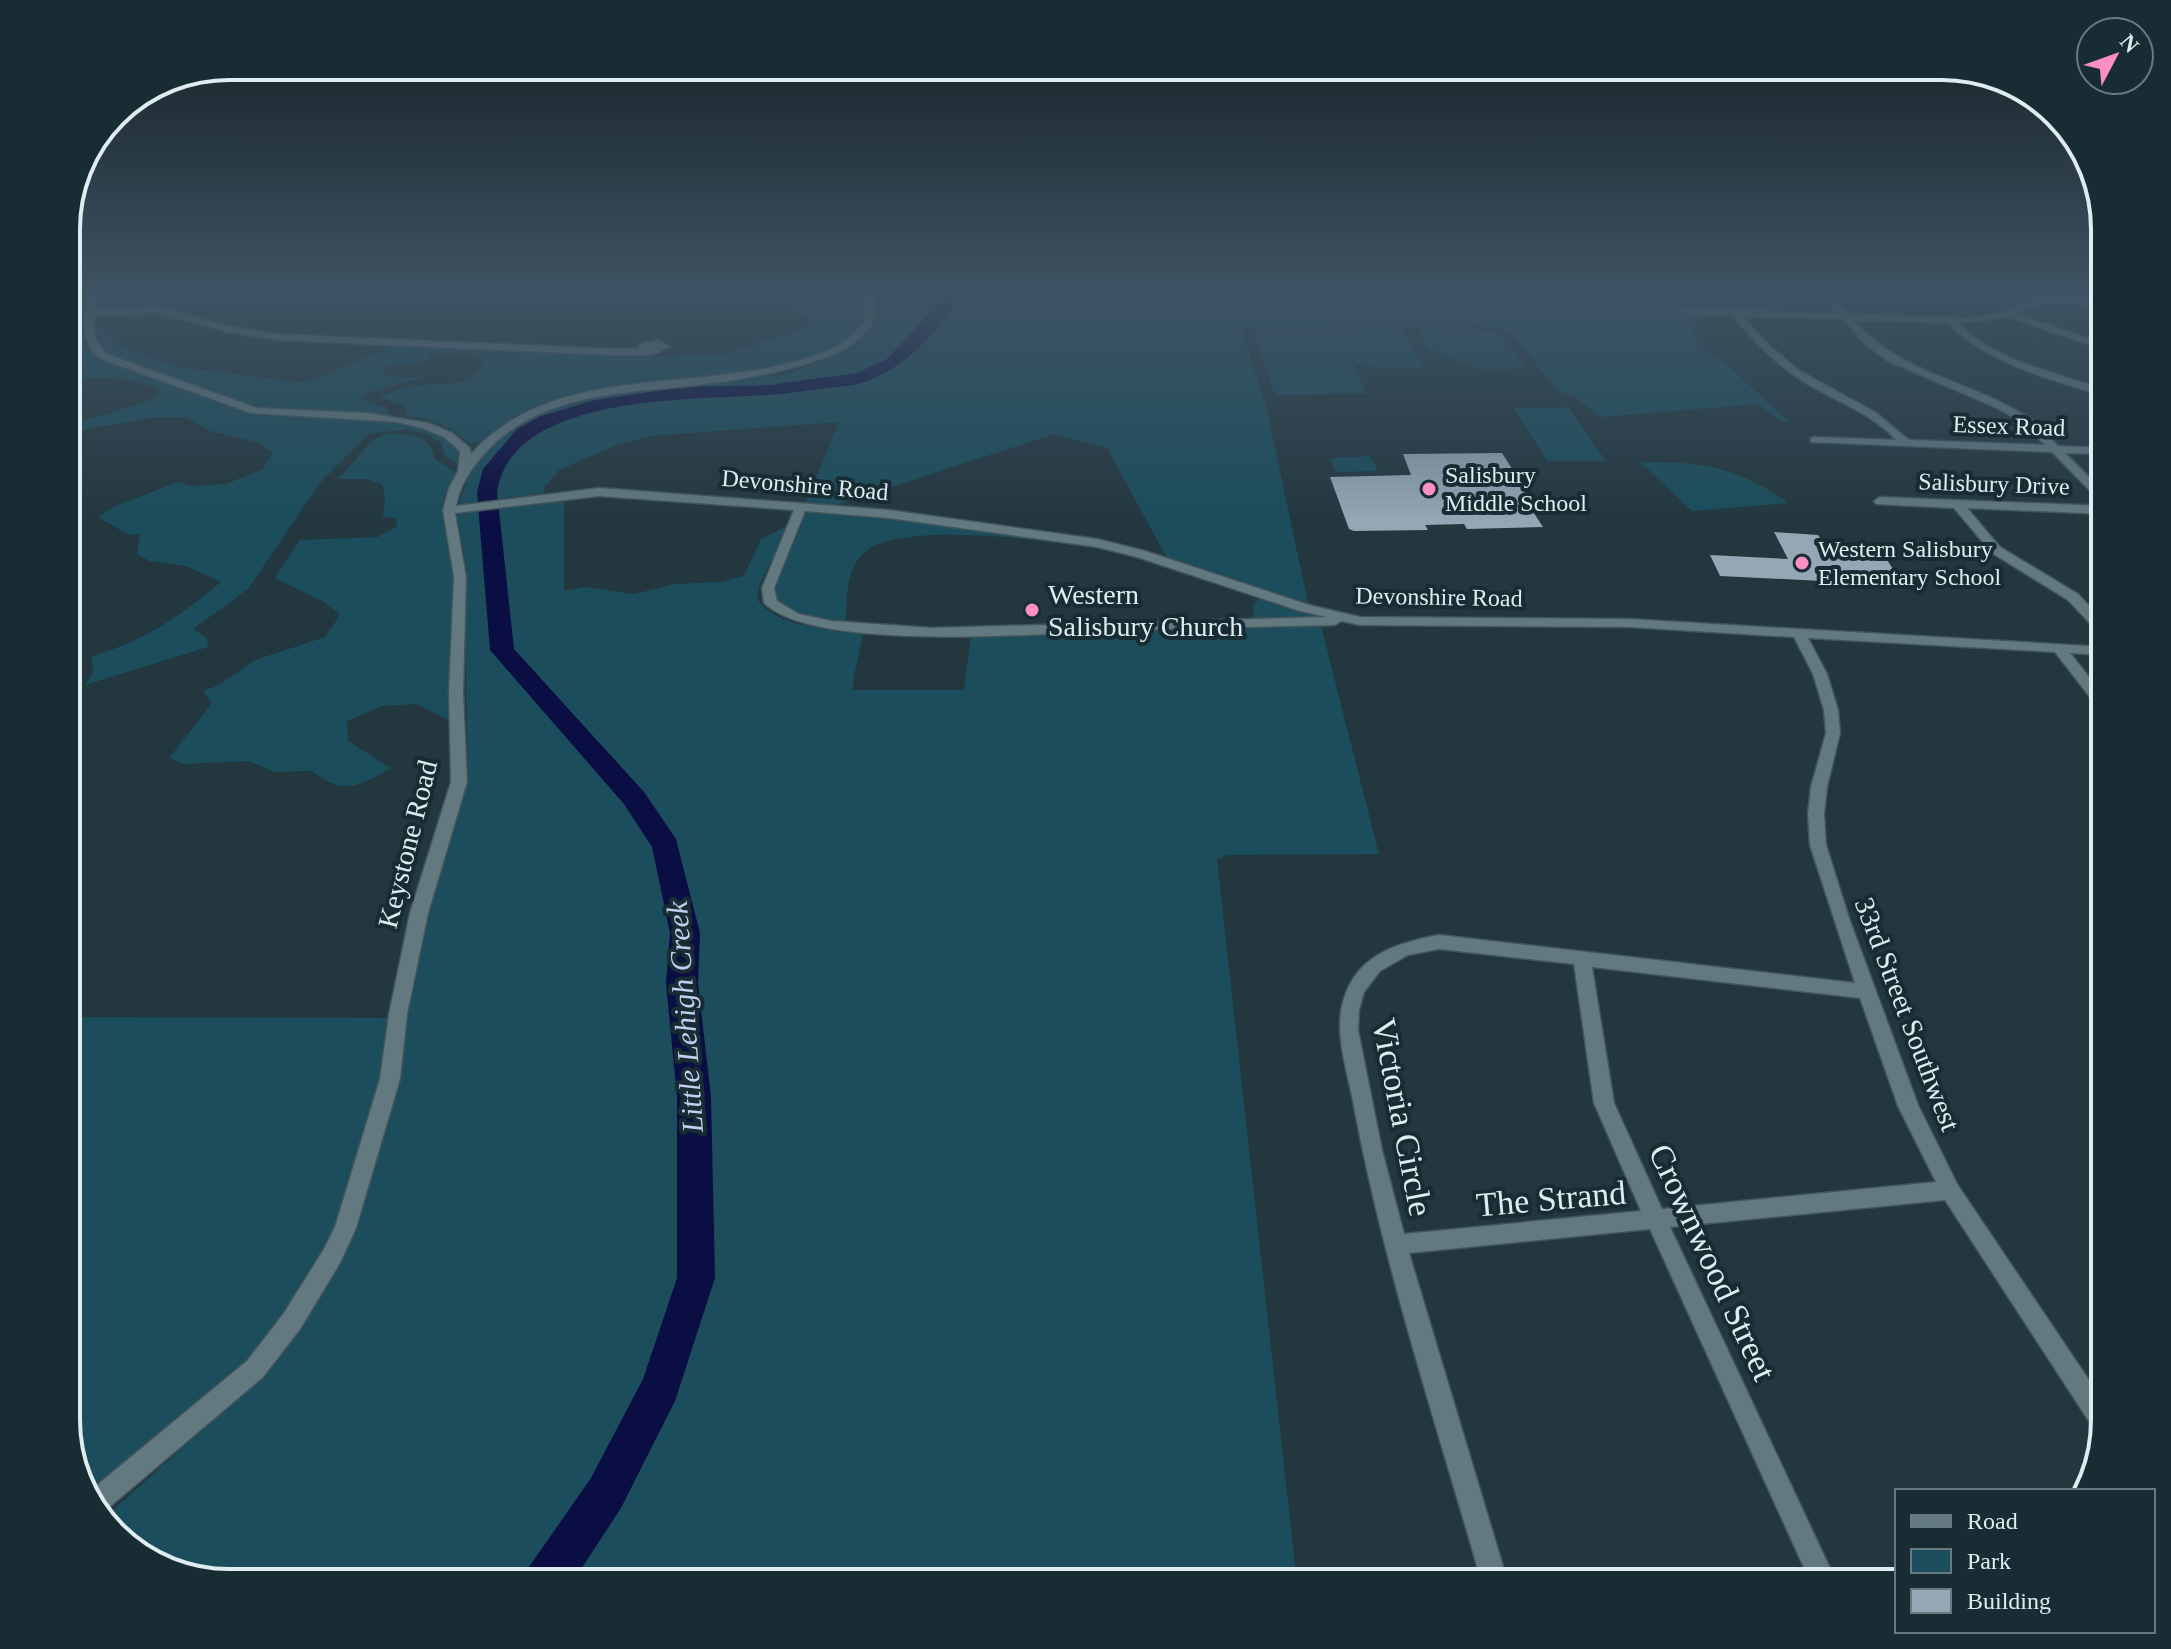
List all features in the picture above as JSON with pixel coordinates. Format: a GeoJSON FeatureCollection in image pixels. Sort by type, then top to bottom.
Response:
{"type":"FeatureCollection","features":[{"type":"Feature","properties":{"kind":"street"},"geometry":{"type":"LineString","coordinates":[[138,369],[255,411],[350,415],[428,426],[451,435],[466,450],[456,508]]}},
{"type":"Feature","properties":{"kind":"street"},"geometry":{"type":"LineString","coordinates":[[464,472],[480,451],[509,425],[560,403],[626,389],[765,374],[781,369]]}},
{"type":"Feature","properties":{"kind":"street"},"geometry":{"type":"LineString","coordinates":[[1792,369],[1876,415],[1905,443]]}},
{"type":"Feature","properties":{"kind":"street"},"geometry":{"type":"LineString","coordinates":[[1915,369],[2015,413],[2058,450],[2091,485]]}},
{"type":"Feature","properties":{"kind":"street"},"geometry":{"type":"LineString","coordinates":[[2040,369],[2091,388]]}},
{"type":"Feature","properties":{"kind":"street","name":"Essex Road"},"geometry":{"type":"LineString","coordinates":[[1815,440],[2091,451]]}},
{"type":"Feature","properties":{"kind":"street","name":"Devonshire Road"},"geometry":{"type":"LineString","coordinates":[[456,508],[542,497],[619,492],[889,514],[1097,543],[1141,554],[1305,608],[1360,621],[1580,622],[2091,650]]}},
{"type":"Feature","properties":{"kind":"street","name":"Salisbury Drive"},"geometry":{"type":"LineString","coordinates":[[1880,501],[2091,510]]}},
{"type":"Feature","properties":{"kind":"street"},"geometry":{"type":"LineString","coordinates":[[1958,505],[1996,550],[2073,597],[2091,616]]}},
{"type":"Feature","properties":{"kind":"street"},"geometry":{"type":"LineString","coordinates":[[801,507],[768,588],[768,597],[785,614],[816,622],[868,629],[940,632],[1360,621]]}},
{"type":"Feature","properties":{"kind":"street","name":"Keystone Road"},"geometry":{"type":"LineString","coordinates":[[102,1498],[255,1369],[311,1292],[345,1228],[390,1079],[398,1014],[419,913],[460,774],[456,692],[460,575],[456,508]]}},
{"type":"Feature","properties":{"kind":"street","name":"33rd Street Southwest"},"geometry":{"type":"LineString","coordinates":[[1799,633],[1820,674],[1831,710],[1833,733],[1819,787],[1816,814],[1818,845],[1908,1106],[1950,1190],[2091,1404]]}},
{"type":"Feature","properties":{"kind":"street"},"geometry":{"type":"LineString","coordinates":[[2059,648],[2091,689]]}},
{"type":"Feature","properties":{"kind":"street","name":"Victoria Circle"},"geometry":{"type":"LineString","coordinates":[[1491,1569],[1396,1245],[1372,1150],[1349,1030],[1352,998],[1358,984],[1369,970],[1397,951],[1439,942],[1868,992]]}},
{"type":"Feature","properties":{"kind":"street","name":"Crownwood Street"},"geometry":{"type":"LineString","coordinates":[[1582,957],[1604,1103],[1818,1569]]}},
{"type":"Feature","properties":{"kind":"street","name":"The Strand"},"geometry":{"type":"LineString","coordinates":[[1396,1245],[1950,1190]]}},
{"type":"Feature","properties":{"kind":"green space"},"geometry":{"type":"Polygon","coordinates":[[[80,369],[130,369],[249,413],[359,418],[413,426],[438,435],[460,450],[461,467],[445,456],[441,443],[429,435],[406,429],[368,434],[319,484],[248,589],[193,629],[207,638],[208,647],[85,685],[93,672],[92,656],[128,643],[161,626],[221,582],[186,566],[149,561],[137,554],[140,534],[129,535],[98,517],[115,506],[178,482],[192,486],[226,484],[263,469],[272,453],[257,442],[210,431],[185,417],[156,417],[80,431],[80,422],[152,400],[160,391],[135,381],[80,377],[80,369]]]}},
{"type":"Feature","properties":{"kind":"green space"},"geometry":{"type":"Polygon","coordinates":[[[152,369],[194,369],[305,383],[338,369],[384,369],[387,377],[424,377],[370,392],[363,397],[362,400],[385,407],[392,416],[301,412],[251,405],[152,369]]]}},
{"type":"Feature","properties":{"kind":"green space"},"geometry":{"type":"Polygon","coordinates":[[[762,369],[695,381],[574,396],[526,412],[488,438],[471,444],[441,424],[406,416],[406,407],[378,397],[417,386],[458,383],[479,370],[762,369]]]}},
{"type":"Feature","properties":{"kind":"green space"},"geometry":{"type":"Polygon","coordinates":[[[800,369],[1254,369],[1267,410],[1308,603],[1167,558],[1107,448],[1054,434],[830,507],[805,505],[839,422],[650,436],[617,445],[559,470],[545,486],[544,493],[459,504],[469,475],[489,449],[527,418],[564,404],[621,392],[787,374],[800,369]]]}},
{"type":"Feature","properties":{"kind":"green space"},"geometry":{"type":"Polygon","coordinates":[[[1266,369],[1356,369],[1367,394],[1275,395],[1266,369]]]}},
{"type":"Feature","properties":{"kind":"green space"},"geometry":{"type":"Polygon","coordinates":[[[1540,369],[1732,369],[1791,423],[1780,421],[1758,404],[1601,417],[1575,397],[1558,391],[1540,369]]]}},
{"type":"Feature","properties":{"kind":"green space"},"geometry":{"type":"Polygon","coordinates":[[[1568,407],[1606,461],[1547,461],[1514,408],[1568,407]]]}},
{"type":"Feature","properties":{"kind":"green space"},"geometry":{"type":"Polygon","coordinates":[[[385,434],[423,439],[435,459],[455,472],[444,497],[442,513],[453,576],[450,721],[416,704],[383,706],[347,721],[348,741],[391,768],[352,786],[333,784],[312,771],[275,772],[248,761],[184,764],[169,758],[212,703],[203,691],[219,685],[255,660],[325,637],[340,615],[324,602],[275,578],[300,540],[378,537],[397,526],[396,518],[383,517],[385,497],[382,484],[366,479],[338,479],[373,440],[385,434]]]}},
{"type":"Feature","properties":{"kind":"green space"},"geometry":{"type":"Polygon","coordinates":[[[1370,456],[1378,471],[1336,472],[1330,458],[1370,456]]]}},
{"type":"Feature","properties":{"kind":"green space"},"geometry":{"type":"Polygon","coordinates":[[[1640,462],[1681,463],[1718,469],[1753,481],[1788,503],[1692,511],[1640,462]]]}},
{"type":"Feature","properties":{"kind":"green space"},"geometry":{"type":"Polygon","coordinates":[[[564,497],[564,591],[585,587],[634,594],[676,584],[721,582],[744,576],[761,539],[791,524],[760,583],[757,598],[777,616],[790,622],[863,634],[853,690],[964,690],[971,635],[1321,626],[1379,854],[1228,855],[1217,859],[1295,1569],[229,1569],[190,1564],[163,1554],[138,1538],[112,1511],[268,1371],[332,1278],[362,1199],[429,901],[468,775],[467,571],[457,516],[462,511],[564,497]]]}},
{"type":"Feature","properties":{"kind":"green space"},"geometry":{"type":"Polygon","coordinates":[[[813,510],[970,526],[1124,553],[993,536],[920,536],[890,540],[869,549],[855,564],[849,582],[846,622],[796,611],[772,594],[801,526],[802,516],[813,510]]]}},
{"type":"Feature","properties":{"kind":"green space"},"geometry":{"type":"Polygon","coordinates":[[[1260,597],[1318,617],[1254,619],[1253,606],[1260,597]]]}},
{"type":"Feature","properties":{"kind":"green space"},"geometry":{"type":"Polygon","coordinates":[[[80,1017],[391,1018],[385,1065],[342,1212],[313,1272],[258,1349],[224,1388],[95,1484],[85,1459],[80,1430],[80,1017]]]}},
{"type":"Feature","properties":{"kind":"building","name":"Salisbury Middle School"},"geometry":{"type":"Polygon","coordinates":[[[1502,453],[1530,497],[1524,498],[1543,527],[1467,529],[1464,524],[1425,525],[1428,530],[1354,531],[1349,529],[1330,477],[1411,475],[1403,454],[1502,453]]]}},
{"type":"Feature","properties":{"kind":"building","name":"Western Salisbury Elementary School"},"geometry":{"type":"Polygon","coordinates":[[[1774,532],[1818,535],[1829,552],[1885,557],[1895,572],[1881,571],[1889,584],[1863,583],[1865,587],[1844,585],[1842,582],[1720,576],[1710,555],[1788,559],[1774,532]]]}},
{"type":"Feature","properties":{"kind":"waterway","name":"Little Lehigh Creek"},"geometry":{"type":"LineString","coordinates":[[554,1569],[606,1493],[661,1387],[696,1278],[694,1097],[682,983],[685,933],[666,846],[634,798],[502,650],[487,492],[490,473],[524,433],[548,420],[595,406],[683,392],[770,390],[861,378],[880,369]]}},
{"type":"Feature","properties":{"kind":"place","name":"Salisbury Middle School"},"geometry":{"type":"Point","coordinates":[1429,489]}},
{"type":"Feature","properties":{"kind":"place","name":"Western Salisbury Elementary School"},"geometry":{"type":"Point","coordinates":[1802,563]}},
{"type":"Feature","properties":{"kind":"place","name":"Western Salisbury Church"},"geometry":{"type":"Point","coordinates":[1032,610]}}]}
